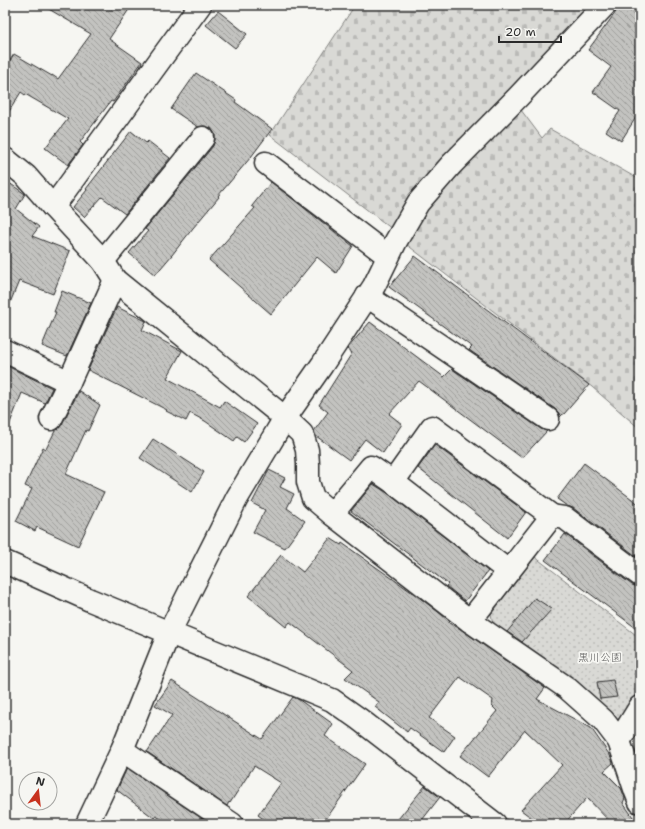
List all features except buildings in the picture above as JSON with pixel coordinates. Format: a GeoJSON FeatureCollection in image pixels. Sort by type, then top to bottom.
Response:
{"type":"FeatureCollection","features":[{"type":"Feature","properties":{"kind":"street"},"geometry":{"type":"LineString","coordinates":[[53,207],[200,5]]}},
{"type":"Feature","properties":{"kind":"street"},"geometry":{"type":"LineString","coordinates":[[87,824],[122,750],[169,633],[237,498],[285,418],[374,286],[388,256],[418,203],[451,165],[605,5]]}},
{"type":"Feature","properties":{"kind":"street"},"geometry":{"type":"LineString","coordinates":[[103,261],[203,138]]}},
{"type":"Feature","properties":{"kind":"street"},"geometry":{"type":"LineString","coordinates":[[5,159],[26,176],[103,261],[115,280],[285,418],[302,434],[307,450],[308,482],[313,498],[470,621],[567,688],[603,720],[619,741],[640,802]]}},
{"type":"Feature","properties":{"kind":"street"},"geometry":{"type":"LineString","coordinates":[[266,163],[388,256]]}},
{"type":"Feature","properties":{"kind":"street"},"geometry":{"type":"LineString","coordinates":[[51,419],[115,280]]}},
{"type":"Feature","properties":{"kind":"street"},"geometry":{"type":"LineString","coordinates":[[367,296],[548,419]]}},
{"type":"Feature","properties":{"kind":"street"},"geometry":{"type":"LineString","coordinates":[[5,351],[69,382]]}},
{"type":"Feature","properties":{"kind":"street"},"geometry":{"type":"LineString","coordinates":[[393,482],[432,427],[552,516],[565,518],[640,575]]}},
{"type":"Feature","properties":{"kind":"street"},"geometry":{"type":"LineString","coordinates":[[332,514],[371,467],[393,482],[508,571]]}},
{"type":"Feature","properties":{"kind":"street"},"geometry":{"type":"LineString","coordinates":[[470,621],[552,516]]}},
{"type":"Feature","properties":{"kind":"street"},"geometry":{"type":"LineString","coordinates":[[5,562],[90,600],[332,700],[359,719],[495,824]]}},
{"type":"Feature","properties":{"kind":"street"},"geometry":{"type":"LineString","coordinates":[[619,741],[640,707]]}},
{"type":"Feature","properties":{"kind":"street"},"geometry":{"type":"LineString","coordinates":[[122,750],[232,824]]}},
{"type":"Feature","properties":{"kind":"green space"},"geometry":{"type":"Polygon","coordinates":[[[355,5],[592,5],[392,229],[270,135],[355,5]]]}},
{"type":"Feature","properties":{"kind":"green space"},"geometry":{"type":"Polygon","coordinates":[[[518,106],[542,138],[550,129],[640,180],[640,429],[592,387],[406,244],[427,201],[518,106]]]}},
{"type":"Feature","properties":{"kind":"green space","name":"黒川公園"},"geometry":{"type":"Polygon","coordinates":[[[535,557],[640,638],[640,689],[623,719],[610,720],[493,624],[491,614],[535,557]]]}},
{"type":"Feature","properties":{"kind":"waterway"},"geometry":{"type":"LineString","coordinates":[[635,768],[640,744]]}}]}
